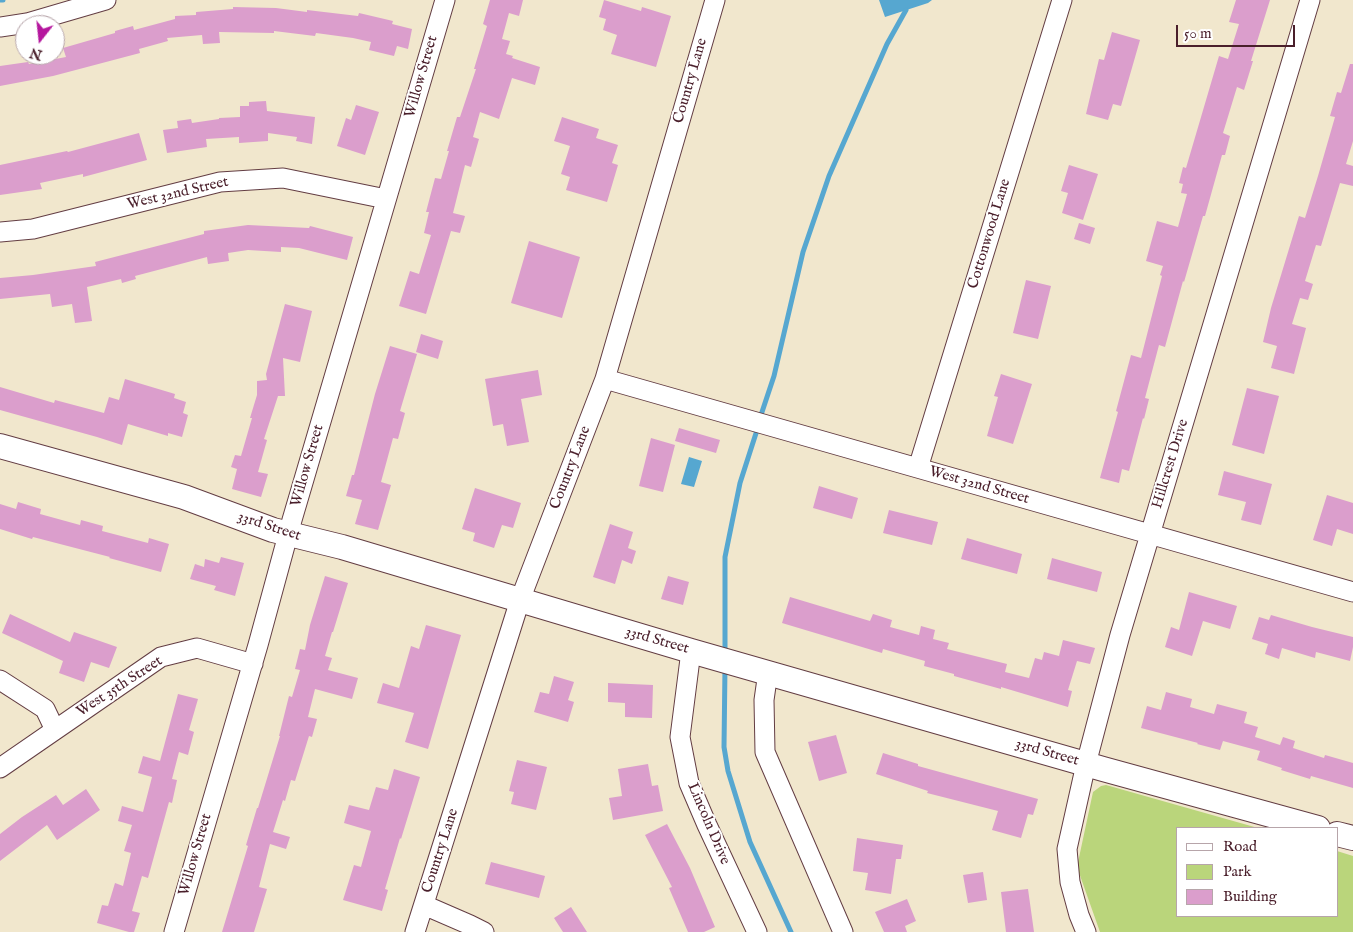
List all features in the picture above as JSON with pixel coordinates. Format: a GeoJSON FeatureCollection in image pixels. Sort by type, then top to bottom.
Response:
{"type":"FeatureCollection","features":[{"type":"Feature","properties":{"kind":"street"},"geometry":{"type":"LineString","coordinates":[[0,27],[27,23],[106,0]]}},
{"type":"Feature","properties":{"kind":"street","name":"Willow Street"},"geometry":{"type":"LineString","coordinates":[[174,932],[253,664],[288,534],[445,0]]}},
{"type":"Feature","properties":{"kind":"street","name":"Country Lane"},"geometry":{"type":"LineString","coordinates":[[415,932],[520,600],[605,379],[715,0]]}},
{"type":"Feature","properties":{"kind":"street","name":"Cottonwood Lane"},"geometry":{"type":"LineString","coordinates":[[918,468],[1062,0]]}},
{"type":"Feature","properties":{"kind":"street","name":"Hillcrest Drive"},"geometry":{"type":"LineString","coordinates":[[1086,932],[1070,882],[1067,850],[1086,764],[1120,635],[1310,0]]}},
{"type":"Feature","properties":{"kind":"street","name":"West 32nd Street"},"geometry":{"type":"LineString","coordinates":[[0,232],[28,230],[220,182],[284,178],[386,200]]}},
{"type":"Feature","properties":{"kind":"street","name":"West 32nd Street"},"geometry":{"type":"LineString","coordinates":[[605,379],[1353,592]]}},
{"type":"Feature","properties":{"kind":"street","name":"33rd Street"},"geometry":{"type":"LineString","coordinates":[[0,446],[184,497],[273,530],[342,547],[699,653],[1086,764],[1314,827]]}},
{"type":"Feature","properties":{"kind":"street","name":"West 35th Street"},"geometry":{"type":"LineString","coordinates":[[0,768],[161,657],[197,648],[253,664]]}},
{"type":"Feature","properties":{"kind":"street","name":"Lincoln Drive"},"geometry":{"type":"LineString","coordinates":[[699,653],[680,737],[689,783],[757,932]]}},
{"type":"Feature","properties":{"kind":"street"},"geometry":{"type":"LineString","coordinates":[[768,672],[764,700],[765,752],[843,932]]}},
{"type":"Feature","properties":{"kind":"street"},"geometry":{"type":"LineString","coordinates":[[0,680],[45,709],[55,730]]}},
{"type":"Feature","properties":{"kind":"street"},"geometry":{"type":"LineString","coordinates":[[1338,834],[1353,838]]}},
{"type":"Feature","properties":{"kind":"street"},"geometry":{"type":"LineString","coordinates":[[424,905],[484,932]]}},
{"type":"Feature","properties":{"kind":"green space"},"geometry":{"type":"Polygon","coordinates":[[[1106,785],[1254,827],[1176,827],[1176,917],[1338,917],[1338,851],[1353,856],[1353,932],[1100,932],[1077,867],[1093,792],[1106,785]]]}},
{"type":"Feature","properties":{"kind":"water"},"geometry":{"type":"Polygon","coordinates":[[[879,0],[932,0],[885,17],[879,0]]]}},
{"type":"Feature","properties":{"kind":"water"},"geometry":{"type":"Polygon","coordinates":[[[689,457],[702,461],[694,487],[681,484],[689,457]]]}},
{"type":"Feature","properties":{"kind":"building"},"geometry":{"type":"Polygon","coordinates":[[[490,0],[523,0],[519,16],[509,13],[502,39],[510,41],[506,54],[513,56],[512,58],[540,67],[535,85],[512,78],[499,119],[480,112],[473,137],[479,139],[471,167],[465,165],[453,213],[465,216],[460,233],[451,231],[426,314],[399,306],[410,271],[419,274],[431,235],[424,233],[429,212],[426,212],[435,178],[441,179],[457,117],[460,117],[476,69],[474,69],[487,26],[483,24],[490,0]]]}},
{"type":"Feature","properties":{"kind":"building"},"geometry":{"type":"Polygon","coordinates":[[[604,0],[641,11],[642,7],[671,16],[656,67],[611,54],[617,35],[603,30],[606,19],[599,17],[604,0]]]}},
{"type":"Feature","properties":{"kind":"building"},"geometry":{"type":"Polygon","coordinates":[[[1236,0],[1270,0],[1244,90],[1237,87],[1223,133],[1230,136],[1225,155],[1222,155],[1205,216],[1203,216],[1183,281],[1165,347],[1159,345],[1145,398],[1149,399],[1129,471],[1122,469],[1119,483],[1100,478],[1131,355],[1141,358],[1162,276],[1160,275],[1163,266],[1146,261],[1157,221],[1178,227],[1187,194],[1181,193],[1183,184],[1179,183],[1183,167],[1186,168],[1219,56],[1228,59],[1239,24],[1229,22],[1236,0]]]}},
{"type":"Feature","properties":{"kind":"building"},"geometry":{"type":"Polygon","coordinates":[[[233,7],[276,8],[358,16],[359,13],[393,21],[392,24],[412,29],[408,49],[397,46],[394,56],[369,50],[371,42],[316,33],[315,36],[274,31],[274,33],[219,32],[220,43],[203,44],[202,35],[167,38],[168,41],[139,49],[140,53],[53,76],[0,86],[0,66],[15,64],[65,65],[65,47],[133,26],[134,30],[175,19],[175,16],[196,15],[196,12],[233,9],[233,7]]]}},
{"type":"Feature","properties":{"kind":"building"},"geometry":{"type":"Polygon","coordinates":[[[1112,32],[1140,40],[1121,106],[1113,104],[1108,120],[1086,114],[1099,59],[1104,60],[1112,32]]]}},
{"type":"Feature","properties":{"kind":"building"},"geometry":{"type":"Polygon","coordinates":[[[1350,64],[1353,64],[1353,141],[1346,164],[1353,166],[1353,186],[1340,183],[1321,246],[1316,245],[1305,281],[1313,284],[1308,300],[1300,298],[1292,324],[1306,328],[1294,374],[1271,368],[1277,346],[1263,342],[1271,308],[1299,216],[1305,218],[1318,176],[1335,117],[1330,116],[1337,92],[1341,93],[1350,64]]]}},
{"type":"Feature","properties":{"kind":"building"},"geometry":{"type":"Polygon","coordinates":[[[266,101],[267,111],[315,117],[312,144],[296,141],[297,137],[268,133],[268,141],[239,143],[239,137],[206,139],[207,147],[167,153],[163,130],[178,128],[177,121],[191,119],[192,123],[219,118],[240,117],[240,106],[249,106],[249,102],[266,101]]]}},
{"type":"Feature","properties":{"kind":"building"},"geometry":{"type":"Polygon","coordinates":[[[356,105],[379,112],[365,155],[337,146],[346,118],[351,120],[356,105]]]}},
{"type":"Feature","properties":{"kind":"building"},"geometry":{"type":"Polygon","coordinates":[[[562,117],[599,129],[596,138],[618,145],[612,163],[618,165],[607,202],[566,190],[570,177],[561,174],[570,146],[554,141],[562,117]]]}},
{"type":"Feature","properties":{"kind":"building"},"geometry":{"type":"Polygon","coordinates":[[[139,133],[147,160],[83,177],[83,174],[40,183],[42,189],[0,195],[0,165],[68,152],[139,133]]]}},
{"type":"Feature","properties":{"kind":"building"},"geometry":{"type":"Polygon","coordinates":[[[1069,165],[1098,174],[1083,220],[1062,213],[1068,193],[1061,191],[1069,165]]]}},
{"type":"Feature","properties":{"kind":"building"},"geometry":{"type":"Polygon","coordinates":[[[1079,223],[1095,228],[1090,244],[1074,239],[1079,223]]]}},
{"type":"Feature","properties":{"kind":"building"},"geometry":{"type":"Polygon","coordinates":[[[248,225],[309,228],[310,226],[353,237],[347,260],[299,248],[281,247],[281,252],[248,250],[228,253],[229,261],[208,264],[207,257],[135,276],[136,279],[122,283],[121,279],[87,287],[92,321],[75,323],[72,304],[52,307],[50,294],[0,299],[0,278],[96,266],[95,262],[204,234],[204,231],[248,225]]]}},
{"type":"Feature","properties":{"kind":"building"},"geometry":{"type":"Polygon","coordinates":[[[529,241],[580,257],[562,318],[511,303],[529,241]]]}},
{"type":"Feature","properties":{"kind":"building"},"geometry":{"type":"Polygon","coordinates":[[[1026,280],[1051,286],[1038,339],[1013,333],[1026,280]]]}},
{"type":"Feature","properties":{"kind":"building"},"geometry":{"type":"Polygon","coordinates":[[[285,304],[312,311],[300,362],[283,358],[285,396],[278,396],[264,439],[267,440],[258,472],[268,474],[261,497],[232,489],[237,469],[231,467],[235,455],[241,456],[257,395],[257,381],[267,380],[266,374],[285,304]]]}},
{"type":"Feature","properties":{"kind":"building"},"geometry":{"type":"Polygon","coordinates":[[[421,334],[443,341],[438,359],[416,352],[421,334]]]}},
{"type":"Feature","properties":{"kind":"building"},"geometry":{"type":"Polygon","coordinates":[[[390,346],[417,354],[400,411],[405,413],[398,439],[393,438],[381,482],[391,485],[378,530],[355,524],[362,500],[346,496],[352,475],[354,475],[375,394],[390,346]]]}},
{"type":"Feature","properties":{"kind":"building"},"geometry":{"type":"Polygon","coordinates":[[[538,370],[542,395],[521,399],[529,442],[507,446],[503,424],[493,426],[485,379],[538,370]]]}},
{"type":"Feature","properties":{"kind":"building"},"geometry":{"type":"Polygon","coordinates":[[[1001,374],[1032,384],[1013,444],[987,436],[998,397],[994,396],[1001,374]]]}},
{"type":"Feature","properties":{"kind":"building"},"geometry":{"type":"Polygon","coordinates":[[[125,379],[175,394],[174,398],[186,402],[183,413],[188,415],[182,437],[168,433],[168,436],[128,424],[122,445],[0,410],[0,387],[54,403],[55,400],[104,413],[109,397],[119,400],[125,379]]]}},
{"type":"Feature","properties":{"kind":"building"},"geometry":{"type":"Polygon","coordinates":[[[1247,388],[1279,396],[1264,454],[1232,445],[1247,388]]]}},
{"type":"Feature","properties":{"kind":"building"},"geometry":{"type":"Polygon","coordinates":[[[679,428],[720,440],[716,453],[675,441],[679,428]]]}},
{"type":"Feature","properties":{"kind":"building"},"geometry":{"type":"Polygon","coordinates":[[[651,438],[675,445],[663,492],[639,486],[651,438]]]}},
{"type":"Feature","properties":{"kind":"building"},"geometry":{"type":"Polygon","coordinates":[[[1224,471],[1272,484],[1261,525],[1241,520],[1246,502],[1218,495],[1224,471]]]}},
{"type":"Feature","properties":{"kind":"building"},"geometry":{"type":"Polygon","coordinates":[[[819,486],[858,498],[852,519],[813,508],[819,486]]]}},
{"type":"Feature","properties":{"kind":"building"},"geometry":{"type":"Polygon","coordinates":[[[475,488],[521,503],[513,528],[502,525],[494,548],[473,541],[475,533],[462,529],[475,488]]]}},
{"type":"Feature","properties":{"kind":"building"},"geometry":{"type":"Polygon","coordinates":[[[1327,495],[1353,503],[1353,534],[1337,529],[1332,546],[1313,540],[1327,495]]]}},
{"type":"Feature","properties":{"kind":"building"},"geometry":{"type":"Polygon","coordinates":[[[18,502],[41,509],[40,514],[80,525],[81,520],[103,526],[102,531],[148,543],[149,538],[169,544],[161,572],[0,529],[0,504],[16,509],[18,502]]]}},
{"type":"Feature","properties":{"kind":"building"},"geometry":{"type":"Polygon","coordinates":[[[889,510],[938,522],[932,545],[883,533],[889,510]]]}},
{"type":"Feature","properties":{"kind":"building"},"geometry":{"type":"Polygon","coordinates":[[[610,524],[633,532],[628,548],[636,551],[632,564],[622,560],[615,584],[593,577],[610,524]]]}},
{"type":"Feature","properties":{"kind":"building"},"geometry":{"type":"Polygon","coordinates":[[[967,538],[1022,554],[1017,574],[961,559],[967,538]]]}},
{"type":"Feature","properties":{"kind":"building"},"geometry":{"type":"Polygon","coordinates":[[[221,557],[244,563],[235,596],[214,590],[216,586],[190,579],[195,564],[204,567],[205,559],[219,563],[221,557]]]}},
{"type":"Feature","properties":{"kind":"building"},"geometry":{"type":"Polygon","coordinates":[[[1052,558],[1102,572],[1097,592],[1047,579],[1052,558]]]}},
{"type":"Feature","properties":{"kind":"building"},"geometry":{"type":"Polygon","coordinates":[[[325,576],[348,583],[325,656],[332,658],[328,670],[358,678],[352,699],[315,689],[308,717],[317,719],[312,737],[309,736],[295,781],[291,780],[273,832],[290,837],[286,849],[270,844],[259,887],[267,889],[254,932],[222,932],[248,846],[246,845],[280,736],[289,696],[292,697],[300,670],[295,669],[300,649],[305,650],[310,625],[325,576]]]}},
{"type":"Feature","properties":{"kind":"building"},"geometry":{"type":"Polygon","coordinates":[[[668,576],[689,582],[683,605],[661,599],[668,576]]]}},
{"type":"Feature","properties":{"kind":"building"},"geometry":{"type":"Polygon","coordinates":[[[1189,592],[1237,606],[1230,629],[1203,621],[1192,656],[1165,647],[1171,627],[1179,630],[1189,592]]]}},
{"type":"Feature","properties":{"kind":"building"},"geometry":{"type":"Polygon","coordinates":[[[790,597],[870,621],[873,614],[892,620],[890,627],[919,635],[921,626],[935,630],[933,639],[949,643],[947,649],[1007,664],[1005,672],[1029,678],[1035,658],[1042,660],[1044,652],[1059,656],[1063,640],[1095,648],[1090,664],[1077,661],[1068,690],[1072,691],[1068,707],[1001,687],[1001,689],[954,676],[954,674],[924,666],[925,661],[883,649],[882,653],[782,623],[790,597]]]}},
{"type":"Feature","properties":{"kind":"building"},"geometry":{"type":"Polygon","coordinates":[[[10,614],[70,642],[74,632],[117,647],[109,668],[91,662],[84,682],[59,673],[63,661],[2,633],[10,614]]]}},
{"type":"Feature","properties":{"kind":"building"},"geometry":{"type":"Polygon","coordinates":[[[1271,615],[1353,637],[1350,661],[1316,652],[1315,658],[1282,648],[1279,659],[1265,654],[1268,644],[1252,639],[1259,617],[1269,620],[1271,615]]]}},
{"type":"Feature","properties":{"kind":"building"},"geometry":{"type":"Polygon","coordinates":[[[426,625],[461,635],[428,749],[405,742],[414,713],[377,703],[383,683],[399,688],[411,646],[419,649],[426,625]]]}},
{"type":"Feature","properties":{"kind":"building"},"geometry":{"type":"Polygon","coordinates":[[[554,676],[574,682],[568,700],[574,702],[568,722],[534,712],[540,692],[549,694],[554,676]]]}},
{"type":"Feature","properties":{"kind":"building"},"geometry":{"type":"Polygon","coordinates":[[[608,683],[653,685],[652,718],[625,717],[625,703],[608,702],[608,683]]]}},
{"type":"Feature","properties":{"kind":"building"},"geometry":{"type":"Polygon","coordinates":[[[1166,692],[1192,699],[1190,707],[1214,714],[1217,704],[1247,712],[1244,723],[1258,727],[1255,737],[1280,745],[1283,737],[1295,741],[1293,748],[1324,758],[1325,755],[1353,763],[1353,788],[1311,776],[1310,779],[1281,770],[1282,768],[1257,760],[1260,751],[1223,741],[1220,750],[1141,728],[1147,706],[1161,710],[1166,692]]]}},
{"type":"Feature","properties":{"kind":"building"},"geometry":{"type":"Polygon","coordinates":[[[178,694],[198,699],[189,730],[194,732],[188,755],[179,752],[172,779],[177,780],[172,803],[169,802],[148,878],[142,876],[132,911],[140,913],[134,932],[129,932],[97,923],[102,905],[108,906],[115,883],[123,886],[131,853],[124,851],[132,825],[118,821],[122,806],[143,812],[152,777],[138,773],[143,756],[160,761],[178,694]]]}},
{"type":"Feature","properties":{"kind":"building"},"geometry":{"type":"Polygon","coordinates":[[[836,735],[847,773],[819,781],[808,742],[836,735]]]}},
{"type":"Feature","properties":{"kind":"building"},"geometry":{"type":"Polygon","coordinates":[[[883,753],[918,764],[918,766],[1038,799],[1033,815],[1028,814],[1021,838],[992,830],[998,811],[927,793],[928,791],[876,774],[883,753]]]}},
{"type":"Feature","properties":{"kind":"building"},"geometry":{"type":"Polygon","coordinates":[[[517,760],[547,767],[536,810],[511,804],[514,792],[509,791],[517,760]]]}},
{"type":"Feature","properties":{"kind":"building"},"geometry":{"type":"Polygon","coordinates":[[[648,764],[652,786],[658,785],[663,811],[613,820],[609,798],[622,796],[618,769],[648,764]]]}},
{"type":"Feature","properties":{"kind":"building"},"geometry":{"type":"Polygon","coordinates":[[[394,769],[420,777],[385,889],[388,890],[382,911],[343,900],[354,865],[361,867],[371,831],[344,823],[349,805],[369,810],[376,787],[388,790],[394,769]]]}},
{"type":"Feature","properties":{"kind":"building"},"geometry":{"type":"Polygon","coordinates":[[[86,789],[100,810],[57,840],[47,825],[0,861],[0,834],[56,795],[63,805],[86,789]]]}},
{"type":"Feature","properties":{"kind":"building"},"geometry":{"type":"Polygon","coordinates":[[[667,824],[690,868],[715,927],[704,932],[688,932],[669,888],[672,887],[645,835],[667,824]]]}},
{"type":"Feature","properties":{"kind":"building"},"geometry":{"type":"Polygon","coordinates":[[[857,838],[903,845],[901,859],[896,859],[891,894],[865,890],[868,873],[853,871],[857,838]]]}},
{"type":"Feature","properties":{"kind":"building"},"geometry":{"type":"Polygon","coordinates":[[[491,862],[545,876],[539,898],[485,884],[491,862]]]}},
{"type":"Feature","properties":{"kind":"building"},"geometry":{"type":"Polygon","coordinates":[[[983,872],[987,900],[968,903],[963,875],[983,872]]]}},
{"type":"Feature","properties":{"kind":"building"},"geometry":{"type":"Polygon","coordinates":[[[1028,889],[1034,932],[1006,932],[1001,892],[1028,889]]]}},
{"type":"Feature","properties":{"kind":"building"},"geometry":{"type":"Polygon","coordinates":[[[907,899],[916,921],[905,926],[907,932],[884,932],[875,912],[907,899]]]}},
{"type":"Feature","properties":{"kind":"building"},"geometry":{"type":"Polygon","coordinates":[[[571,907],[587,932],[563,932],[554,918],[571,907]]]}},
{"type":"Feature","properties":{"kind":"waterway"},"geometry":{"type":"LineString","coordinates":[[760,418],[774,376],[803,252],[829,176],[887,44],[906,10]]}},
{"type":"Feature","properties":{"kind":"waterway"},"geometry":{"type":"LineString","coordinates":[[725,654],[725,557],[740,483],[758,427]]}},
{"type":"Feature","properties":{"kind":"waterway"},"geometry":{"type":"LineString","coordinates":[[725,667],[724,747],[728,771],[750,842],[791,932]]}}]}
